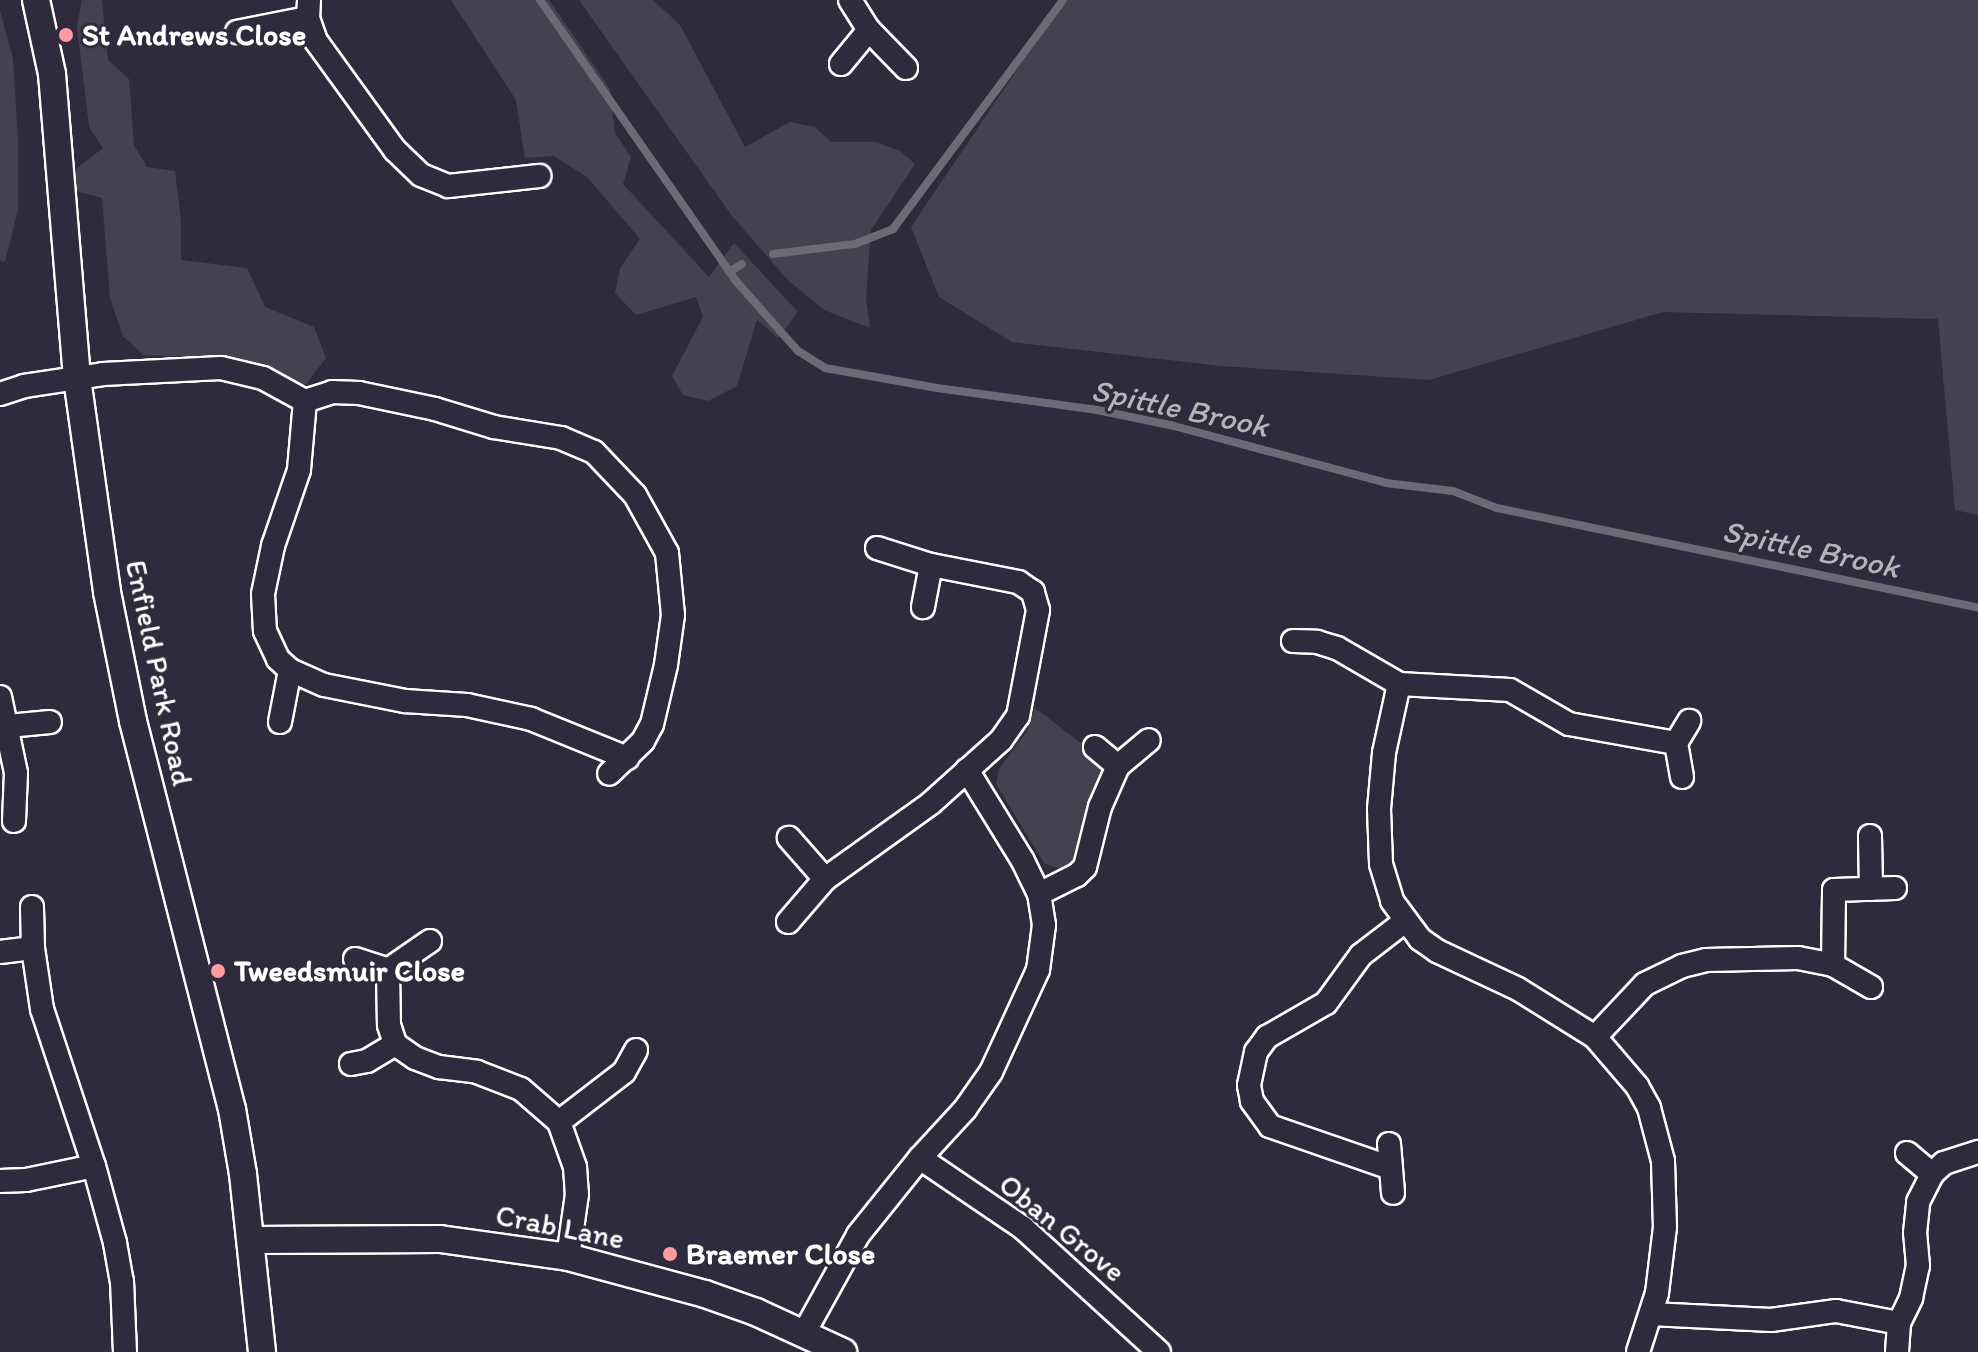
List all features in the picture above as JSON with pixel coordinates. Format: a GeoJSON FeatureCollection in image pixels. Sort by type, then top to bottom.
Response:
{"type":"FeatureCollection","features":[{"type":"Feature","properties":{"kind":"street","name":"Enfield Park Road"},"geometry":{"type":"LineString","coordinates":[[36,0],[52,74],[77,378],[96,524],[133,721],[222,1068],[241,1161],[262,1352]]}},
{"type":"Feature","properties":{"kind":"street"},"geometry":{"type":"LineString","coordinates":[[850,0],[869,30],[906,68]]}},
{"type":"Feature","properties":{"kind":"street"},"geometry":{"type":"LineString","coordinates":[[237,32],[308,9],[325,54],[395,150],[421,175],[448,186],[539,176]]}},
{"type":"Feature","properties":{"kind":"street"},"geometry":{"type":"LineString","coordinates":[[841,64],[869,30]]}},
{"type":"Feature","properties":{"kind":"street"},"geometry":{"type":"LineString","coordinates":[[0,394],[24,386],[77,378],[221,368],[263,378],[305,401],[332,392],[359,393],[435,409],[494,427],[561,438],[594,452],[622,480],[646,511],[663,541],[673,594],[670,638],[658,705],[643,741],[609,774]]}},
{"type":"Feature","properties":{"kind":"street"},"geometry":{"type":"LineString","coordinates":[[305,401],[299,470],[273,546],[263,594],[262,613],[270,645],[290,670],[324,685],[405,701],[467,705],[531,719],[627,758]]}},
{"type":"Feature","properties":{"kind":"street"},"geometry":{"type":"LineString","coordinates":[[788,922],[825,879],[931,803],[1001,740],[1018,716],[1037,600],[1018,582],[931,565],[877,548]]}},
{"type":"Feature","properties":{"kind":"street"},"geometry":{"type":"LineString","coordinates":[[923,607],[931,565]]}},
{"type":"Feature","properties":{"kind":"street"},"geometry":{"type":"LineString","coordinates":[[1293,641],[1317,642],[1337,648],[1399,684],[1510,690],[1569,724],[1676,743]]}},
{"type":"Feature","properties":{"kind":"street"},"geometry":{"type":"LineString","coordinates":[[280,722],[290,670]]}},
{"type":"Feature","properties":{"kind":"street"},"geometry":{"type":"LineString","coordinates":[[1399,684],[1384,753],[1379,809],[1385,884],[1404,922],[1437,951],[1518,989],[1595,1037],[1637,1086],[1657,1132],[1663,1161],[1665,1216],[1662,1269],[1638,1352]]}},
{"type":"Feature","properties":{"kind":"street"},"geometry":{"type":"LineString","coordinates":[[0,697],[16,773],[14,821]]}},
{"type":"Feature","properties":{"kind":"street"},"geometry":{"type":"LineString","coordinates":[[1682,777],[1676,743],[1689,721]]}},
{"type":"Feature","properties":{"kind":"street"},"geometry":{"type":"LineString","coordinates":[[8,726],[50,722]]}},
{"type":"Feature","properties":{"kind":"street"},"geometry":{"type":"LineString","coordinates":[[1039,894],[1077,875],[1085,867],[1100,807],[1118,766],[1149,740]]}},
{"type":"Feature","properties":{"kind":"street"},"geometry":{"type":"LineString","coordinates":[[1095,747],[1118,766]]}},
{"type":"Feature","properties":{"kind":"street"},"geometry":{"type":"LineString","coordinates":[[804,1333],[858,1235],[982,1084],[1019,1016],[1038,970],[1043,947],[1039,894],[1023,861],[967,770]]}},
{"type":"Feature","properties":{"kind":"street"},"geometry":{"type":"LineString","coordinates":[[1870,836],[1871,889]]}},
{"type":"Feature","properties":{"kind":"street"},"geometry":{"type":"LineString","coordinates":[[789,838],[825,879]]}},
{"type":"Feature","properties":{"kind":"street"},"geometry":{"type":"LineString","coordinates":[[1833,965],[1834,890],[1895,888]]}},
{"type":"Feature","properties":{"kind":"street"},"geometry":{"type":"LineString","coordinates":[[32,907],[33,948],[42,1009],[94,1166],[122,1281],[125,1352]]}},
{"type":"Feature","properties":{"kind":"street"},"geometry":{"type":"LineString","coordinates":[[1391,1168],[1270,1126],[1252,1101],[1249,1069],[1267,1037],[1326,1003],[1361,955],[1404,922]]}},
{"type":"Feature","properties":{"kind":"street"},"geometry":{"type":"LineString","coordinates":[[388,970],[430,941]]}},
{"type":"Feature","properties":{"kind":"street"},"geometry":{"type":"LineString","coordinates":[[0,952],[33,948]]}},
{"type":"Feature","properties":{"kind":"street"},"geometry":{"type":"LineString","coordinates":[[1595,1037],[1645,984],[1682,966],[1766,956],[1833,965],[1871,987]]}},
{"type":"Feature","properties":{"kind":"street"},"geometry":{"type":"LineString","coordinates":[[355,959],[388,970]]}},
{"type":"Feature","properties":{"kind":"street"},"geometry":{"type":"LineString","coordinates":[[388,970],[389,1025],[395,1044],[415,1058],[439,1067],[477,1072],[521,1089],[559,1122],[575,1167],[577,1194],[568,1257]]}},
{"type":"Feature","properties":{"kind":"street"},"geometry":{"type":"LineString","coordinates":[[351,1064],[367,1061],[395,1044]]}},
{"type":"Feature","properties":{"kind":"street"},"geometry":{"type":"LineString","coordinates":[[559,1122],[624,1072],[636,1050]]}},
{"type":"Feature","properties":{"kind":"street"},"geometry":{"type":"LineString","coordinates":[[1389,1144],[1393,1193]]}},
{"type":"Feature","properties":{"kind":"street"},"geometry":{"type":"LineString","coordinates":[[1897,1352],[1899,1323],[1916,1282],[1915,1218],[1918,1202],[1932,1174],[1944,1163],[1978,1152]]}},
{"type":"Feature","properties":{"kind":"street"},"geometry":{"type":"LineString","coordinates":[[1907,1153],[1932,1174]]}},
{"type":"Feature","properties":{"kind":"street","name":"Oban Grove"},"geometry":{"type":"LineString","coordinates":[[920,1158],[1023,1228],[1159,1352]]}},
{"type":"Feature","properties":{"kind":"street"},"geometry":{"type":"LineString","coordinates":[[0,1181],[26,1180],[94,1166]]}},
{"type":"Feature","properties":{"kind":"street","name":"Crab Lane"},"geometry":{"type":"LineString","coordinates":[[251,1240],[440,1239],[568,1257],[705,1294],[804,1333],[843,1352]]}},
{"type":"Feature","properties":{"kind":"street"},"geometry":{"type":"LineString","coordinates":[[1651,1314],[1771,1320],[1836,1311],[1899,1323]]}},
{"type":"Feature","properties":{"kind":"shaded area"},"geometry":{"type":"Polygon","coordinates":[[[82,0],[102,0],[108,60],[129,79],[134,145],[147,167],[175,171],[181,220],[181,260],[247,268],[265,307],[314,327],[326,358],[306,384],[282,383],[245,366],[202,357],[143,355],[123,336],[110,298],[102,198],[76,191],[76,169],[103,148],[89,127],[77,26],[82,0]]]}},
{"type":"Feature","properties":{"kind":"shaded area"},"geometry":{"type":"Polygon","coordinates":[[[451,0],[549,0],[610,89],[615,133],[631,157],[623,184],[709,277],[734,243],[798,312],[778,338],[757,320],[737,386],[708,401],[683,395],[672,376],[703,317],[696,297],[636,315],[615,293],[620,268],[640,239],[587,177],[554,156],[525,158],[516,100],[451,0]]]}},
{"type":"Feature","properties":{"kind":"shaded area"},"geometry":{"type":"Polygon","coordinates":[[[579,0],[653,0],[680,25],[745,147],[790,122],[815,127],[831,142],[876,142],[900,151],[915,164],[871,230],[866,298],[870,328],[824,310],[787,279],[732,216],[579,0]]]}},
{"type":"Feature","properties":{"kind":"shaded area"},"geometry":{"type":"Polygon","coordinates":[[[1064,0],[1978,0],[1978,515],[1955,510],[1938,319],[1663,312],[1429,380],[1221,366],[1012,342],[939,297],[911,227],[1064,0]]]}},
{"type":"Feature","properties":{"kind":"shaded area"},"geometry":{"type":"Polygon","coordinates":[[[0,11],[13,59],[18,140],[18,210],[5,262],[0,261],[0,11]]]}},
{"type":"Feature","properties":{"kind":"shaded area"},"geometry":{"type":"Polygon","coordinates":[[[1035,708],[1098,756],[1103,775],[1077,857],[1072,864],[1059,869],[1044,863],[996,784],[999,769],[1027,731],[1035,708]]]}},
{"type":"Feature","properties":{"kind":"waterway","name":"Spittle Brook"},"geometry":{"type":"LineString","coordinates":[[540,0],[735,280],[798,351],[825,368],[937,388],[1097,410],[1174,426],[1386,483],[1453,491],[1497,508],[1978,608]]}},
{"type":"Feature","properties":{"kind":"waterway"},"geometry":{"type":"LineString","coordinates":[[773,254],[855,244],[893,229],[1063,0]]}},
{"type":"Feature","properties":{"kind":"waterway"},"geometry":{"type":"LineString","coordinates":[[729,272],[742,264]]}},
{"type":"Feature","properties":{"kind":"place","name":"St Andrews Close"},"geometry":{"type":"Point","coordinates":[66,35]}},
{"type":"Feature","properties":{"kind":"place","name":"Tweedsmuir Close"},"geometry":{"type":"Point","coordinates":[218,971]}},
{"type":"Feature","properties":{"kind":"place","name":"Braemer Close"},"geometry":{"type":"Point","coordinates":[670,1254]}}]}
